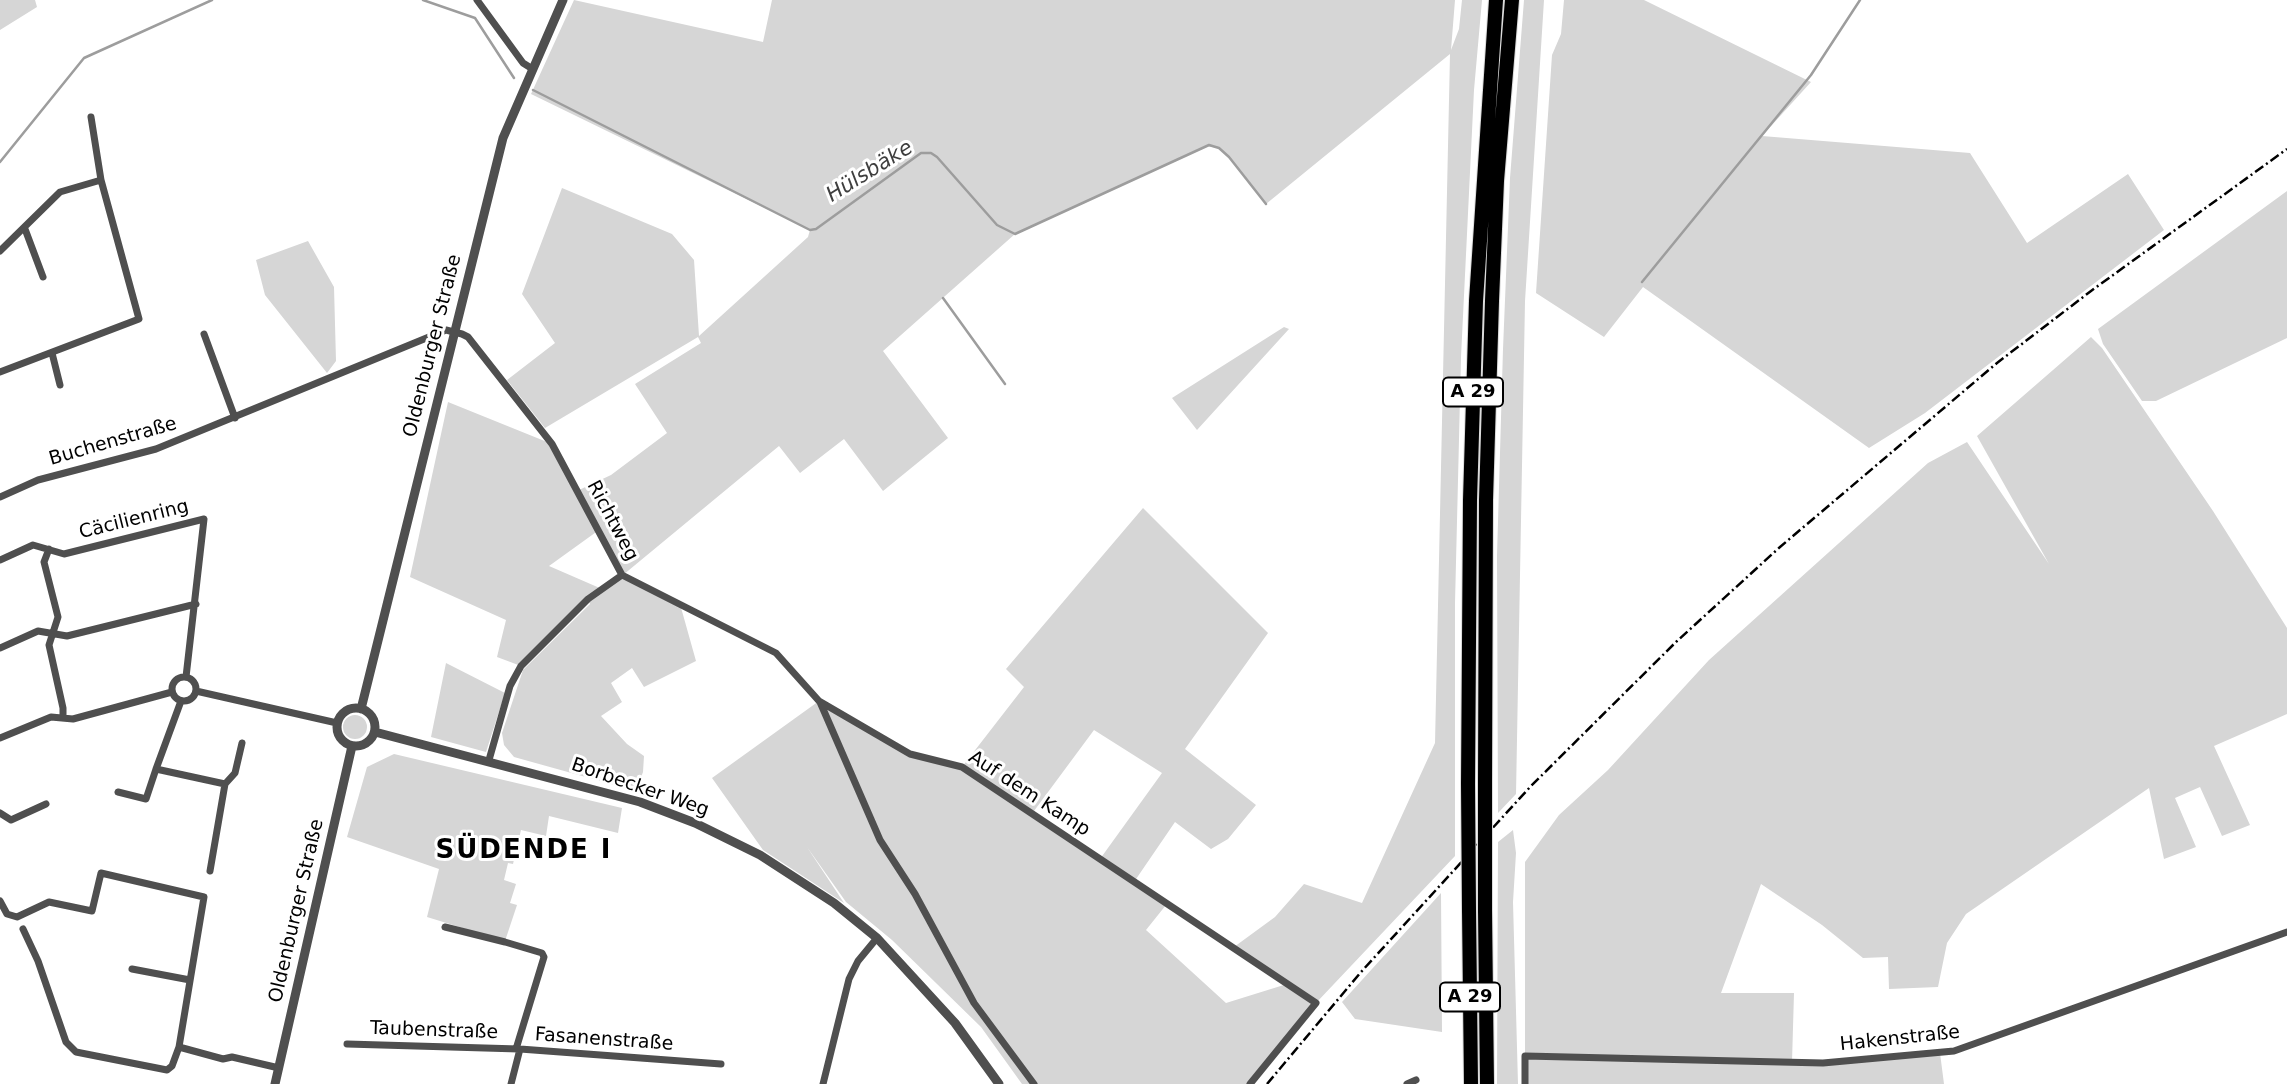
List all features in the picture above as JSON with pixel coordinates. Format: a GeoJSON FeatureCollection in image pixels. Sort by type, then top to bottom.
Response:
{"type":"FeatureCollection","features":[{"type":"Feature","properties":{"kind":"highway","name":"A 29"},"geometry":{"type":"LineString","coordinates":[[1471,1084],[1468,784],[1470,500],[1475,314],[1496,0]]}},
{"type":"Feature","properties":{"kind":"highway","name":"A 29"},"geometry":{"type":"LineString","coordinates":[[1487,1084],[1486,500],[1497,181],[1512,0]]}},
{"type":"Feature","properties":{"kind":"street"},"geometry":{"type":"LineString","coordinates":[[477,0],[523,64],[531,68]]}},
{"type":"Feature","properties":{"kind":"street","name":"Oldenburger Straße"},"geometry":{"type":"LineString","coordinates":[[361,709],[503,138],[531,68],[563,0]]}},
{"type":"Feature","properties":{"kind":"street"},"geometry":{"type":"LineString","coordinates":[[0,372],[139,318],[101,180],[91,117]]}},
{"type":"Feature","properties":{"kind":"street"},"geometry":{"type":"LineString","coordinates":[[0,251],[60,192],[101,180]]}},
{"type":"Feature","properties":{"kind":"street"},"geometry":{"type":"LineString","coordinates":[[25,229],[43,277]]}},
{"type":"Feature","properties":{"kind":"street","name":"Buchenstraße"},"geometry":{"type":"LineString","coordinates":[[0,497],[38,480],[130,458],[235,418],[427,337],[446,330],[454,332]]}},
{"type":"Feature","properties":{"kind":"street","name":"Richtweg"},"geometry":{"type":"LineString","coordinates":[[454,332],[468,337],[552,444],[622,575],[776,653],[819,701]]}},
{"type":"Feature","properties":{"kind":"street"},"geometry":{"type":"LineString","coordinates":[[204,334],[235,418]]}},
{"type":"Feature","properties":{"kind":"street"},"geometry":{"type":"LineString","coordinates":[[52,353],[60,385]]}},
{"type":"Feature","properties":{"kind":"street","name":"Cäcilienring"},"geometry":{"type":"LineString","coordinates":[[0,560],[33,545],[64,554],[204,519],[186,677]]}},
{"type":"Feature","properties":{"kind":"street"},"geometry":{"type":"LineString","coordinates":[[49,548],[44,562],[58,617],[49,645],[63,708],[62,718]]}},
{"type":"Feature","properties":{"kind":"street"},"geometry":{"type":"LineString","coordinates":[[489,760],[510,687],[521,666],[587,599],[622,575]]}},
{"type":"Feature","properties":{"kind":"street"},"geometry":{"type":"LineString","coordinates":[[0,648],[38,631],[67,636],[196,604]]}},
{"type":"Feature","properties":{"kind":"street"},"geometry":{"type":"LineString","coordinates":[[172,692],[175,681],[186,677],[194,682],[196,691],[191,699],[181,701]]}},
{"type":"Feature","properties":{"kind":"street"},"geometry":{"type":"LineString","coordinates":[[196,691],[337,723]]}},
{"type":"Feature","properties":{"kind":"street"},"geometry":{"type":"LineString","coordinates":[[0,738],[51,717],[73,719],[172,692]]}},
{"type":"Feature","properties":{"kind":"street"},"geometry":{"type":"LineString","coordinates":[[172,692],[181,701]]}},
{"type":"Feature","properties":{"kind":"street"},"geometry":{"type":"LineString","coordinates":[[118,792],[146,799],[181,701]]}},
{"type":"Feature","properties":{"kind":"street"},"geometry":{"type":"LineString","coordinates":[[819,701],[880,840],[915,894],[974,1003],[1034,1084]]}},
{"type":"Feature","properties":{"kind":"street","name":"Auf dem Kamp"},"geometry":{"type":"LineString","coordinates":[[819,701],[910,754],[962,767],[1316,1003],[1250,1084]]}},
{"type":"Feature","properties":{"kind":"street"},"geometry":{"type":"LineString","coordinates":[[361,709],[374,719],[375,732],[364,745],[352,746],[341,739],[337,723],[346,711],[361,709]]}},
{"type":"Feature","properties":{"kind":"street","name":"Borbecker Weg"},"geometry":{"type":"LineString","coordinates":[[375,732],[640,802],[695,823],[796,877],[877,938],[956,1023],[999,1084]]}},
{"type":"Feature","properties":{"kind":"street"},"geometry":{"type":"LineString","coordinates":[[210,871],[225,784],[235,773],[242,743]]}},
{"type":"Feature","properties":{"kind":"street","name":"Oldenburger Straße"},"geometry":{"type":"LineString","coordinates":[[275,1084],[352,746]]}},
{"type":"Feature","properties":{"kind":"street"},"geometry":{"type":"LineString","coordinates":[[156,769],[225,784]]}},
{"type":"Feature","properties":{"kind":"street"},"geometry":{"type":"LineString","coordinates":[[0,813],[11,820],[46,804]]}},
{"type":"Feature","properties":{"kind":"street"},"geometry":{"type":"LineString","coordinates":[[0,901],[7,914],[17,917],[49,902],[92,911],[101,873],[204,897],[179,1047],[172,1066],[167,1070],[76,1052],[66,1042],[38,961],[23,929]]}},
{"type":"Feature","properties":{"kind":"street"},"geometry":{"type":"LineString","coordinates":[[445,927],[517,946],[544,957],[518,1049]]}},
{"type":"Feature","properties":{"kind":"street","name":"Hakenstraße"},"geometry":{"type":"LineString","coordinates":[[1525,1084],[1525,1056],[1823,1062],[1965,1049],[2287,933]]}},
{"type":"Feature","properties":{"kind":"street"},"geometry":{"type":"LineString","coordinates":[[823,1084],[849,979],[858,961],[877,938]]}},
{"type":"Feature","properties":{"kind":"street"},"geometry":{"type":"LineString","coordinates":[[132,969],[190,980]]}},
{"type":"Feature","properties":{"kind":"street","name":"Taubenstraße"},"geometry":{"type":"LineString","coordinates":[[347,1044],[518,1049]]}},
{"type":"Feature","properties":{"kind":"street"},"geometry":{"type":"LineString","coordinates":[[179,1047],[223,1059],[232,1057],[279,1068]]}},
{"type":"Feature","properties":{"kind":"street","name":"Fasanenstraße"},"geometry":{"type":"LineString","coordinates":[[511,1084],[518,1049],[722,1064]]}},
{"type":"Feature","properties":{"kind":"street"},"geometry":{"type":"LineString","coordinates":[[1407,1084],[1416,1080]]}},
{"type":"Feature","properties":{"kind":"shaded area"},"geometry":{"type":"Polygon","coordinates":[[[0,0],[35,0],[37,7],[0,30],[0,0]]]}},
{"type":"Feature","properties":{"kind":"shaded area"},"geometry":{"type":"Polygon","coordinates":[[[574,0],[763,42],[772,0],[1455,0],[1451,50],[1459,29],[1462,0],[1482,0],[1474,90],[1461,357],[1455,603],[1455,856],[1316,1003],[1253,1084],[1022,1084],[981,1027],[892,940],[846,902],[807,847],[844,903],[763,850],[712,778],[819,701],[910,754],[962,767],[1024,687],[1006,669],[1143,508],[1268,633],[1185,749],[1256,805],[1228,839],[1211,849],[1175,822],[1134,882],[1100,859],[1162,773],[1094,730],[1034,811],[973,775],[1166,905],[1146,930],[1226,1003],[1287,984],[1234,947],[1275,917],[1304,884],[1362,903],[1435,743],[1450,54],[1266,204],[1229,157],[1219,148],[1205,146],[1015,234],[883,351],[948,438],[883,491],[844,439],[800,473],[779,446],[623,575],[680,604],[696,661],[644,687],[632,668],[611,683],[622,702],[601,716],[627,744],[644,756],[643,772],[636,791],[514,757],[504,745],[502,733],[523,670],[590,604],[588,599],[521,666],[497,657],[506,620],[410,577],[448,402],[552,444],[579,490],[611,475],[667,433],[635,384],[701,343],[698,337],[545,428],[507,380],[555,343],[522,294],[562,188],[672,234],[694,260],[699,336],[808,237],[810,230],[531,94],[574,0]],[[599,530],[549,566],[602,589],[622,575],[599,530]]]}},
{"type":"Feature","properties":{"kind":"shaded area"},"geometry":{"type":"Polygon","coordinates":[[[1524,0],[1544,0],[1525,301],[1516,794],[1498,813],[1497,556],[1503,349],[1510,178],[1524,0]]]}},
{"type":"Feature","properties":{"kind":"shaded area"},"geometry":{"type":"Polygon","coordinates":[[[1564,0],[1644,0],[1811,82],[1762,136],[1970,153],[2027,243],[2128,174],[2164,230],[1925,413],[1869,448],[1643,287],[1604,337],[1536,293],[1552,55],[1561,34],[1564,0]]]}},
{"type":"Feature","properties":{"kind":"shaded area"},"geometry":{"type":"Polygon","coordinates":[[[2287,191],[2287,338],[2156,401],[2142,401],[2103,344],[2098,329],[2287,191]]]}},
{"type":"Feature","properties":{"kind":"shaded area"},"geometry":{"type":"Polygon","coordinates":[[[308,241],[334,287],[336,361],[327,373],[265,295],[256,260],[308,241]]]}},
{"type":"Feature","properties":{"kind":"shaded area"},"geometry":{"type":"Polygon","coordinates":[[[1284,327],[1289,329],[1197,430],[1172,398],[1284,327]]]}},
{"type":"Feature","properties":{"kind":"shaded area"},"geometry":{"type":"Polygon","coordinates":[[[2091,337],[2102,348],[2213,511],[2287,628],[2287,714],[2214,746],[2250,825],[2222,836],[2200,787],[2175,798],[2196,847],[2164,859],[2149,788],[1966,914],[1947,943],[1938,987],[1889,989],[1888,957],[1863,958],[1822,925],[1761,884],[1721,993],[1794,993],[1792,1062],[1940,1053],[1944,1084],[1525,1084],[1525,862],[1559,815],[1608,770],[1709,660],[1928,463],[1967,442],[2049,564],[1977,436],[2091,337]]]}},
{"type":"Feature","properties":{"kind":"shaded area"},"geometry":{"type":"Polygon","coordinates":[[[446,663],[505,693],[486,752],[431,737],[446,663]]]}},
{"type":"Feature","properties":{"kind":"shaded area"},"geometry":{"type":"Polygon","coordinates":[[[355,715],[364,718],[367,727],[364,736],[355,739],[346,736],[343,727],[346,718],[355,715]]]}},
{"type":"Feature","properties":{"kind":"shaded area"},"geometry":{"type":"Polygon","coordinates":[[[394,754],[622,808],[618,833],[549,816],[546,836],[521,830],[513,864],[508,863],[504,880],[516,884],[510,903],[517,905],[505,941],[427,917],[439,869],[347,837],[367,767],[394,754]]]}},
{"type":"Feature","properties":{"kind":"shaded area"},"geometry":{"type":"Polygon","coordinates":[[[1513,830],[1516,853],[1513,902],[1518,1084],[1497,1084],[1498,842],[1513,830]]]}},
{"type":"Feature","properties":{"kind":"shaded area"},"geometry":{"type":"Polygon","coordinates":[[[1441,893],[1442,1032],[1355,1019],[1342,1002],[1441,893]]]}},
{"type":"Feature","properties":{"kind":"waterway","name":"Hülsbäke"},"geometry":{"type":"LineString","coordinates":[[0,162],[84,58],[212,0]]}},
{"type":"Feature","properties":{"kind":"waterway","name":"Hülsbäke"},"geometry":{"type":"LineString","coordinates":[[423,0],[475,18],[514,78]]}},
{"type":"Feature","properties":{"kind":"waterway"},"geometry":{"type":"LineString","coordinates":[[1642,282],[1811,75],[1860,0]]}},
{"type":"Feature","properties":{"kind":"waterway","name":"Hülsbäke"},"geometry":{"type":"LineString","coordinates":[[533,90],[810,230],[816,229],[921,153],[931,153],[937,157],[997,225],[1015,234],[1209,145],[1219,148],[1229,157],[1266,204]]}},
{"type":"Feature","properties":{"kind":"waterway"},"geometry":{"type":"LineString","coordinates":[[943,298],[1005,384]]}},
{"type":"Feature","properties":{"kind":"railway"},"geometry":{"type":"LineString","coordinates":[[1267,1084],[1361,972],[1531,786],[1676,642],[1780,547],[1997,363],[2091,291],[2287,149]]}},
{"type":"Feature","properties":{"kind":"district","name":"SÜDENDE I"},"geometry":{"type":"Point","coordinates":[524,851]}}]}
